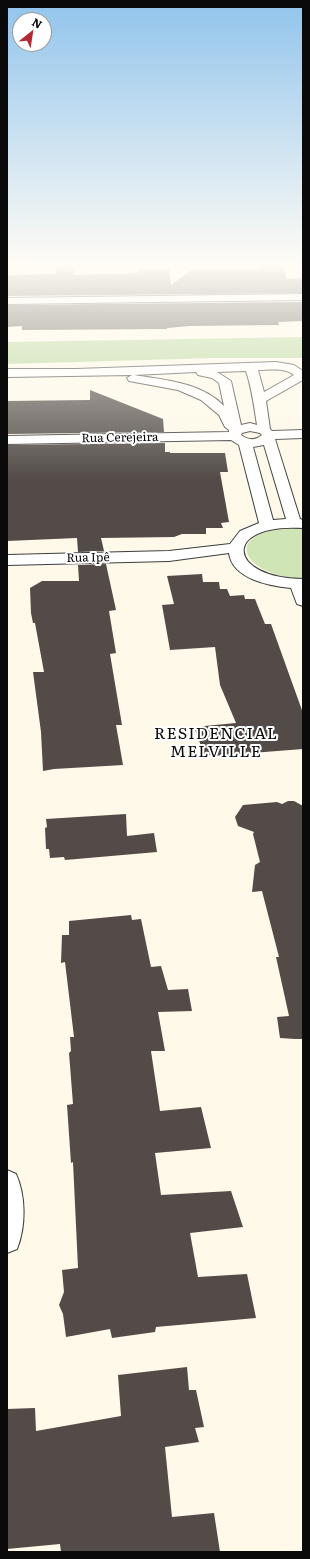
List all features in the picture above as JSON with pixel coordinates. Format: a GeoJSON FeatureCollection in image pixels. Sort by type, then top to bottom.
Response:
{"type":"FeatureCollection","features":[{"type":"Feature","properties":{"kind":"street"},"geometry":{"type":"LineString","coordinates":[[76,373],[276,366],[288,367],[296,371],[300,376],[294,381],[258,400]]}},
{"type":"Feature","properties":{"kind":"street"},"geometry":{"type":"LineString","coordinates":[[246,368],[257,386],[264,432]]}},
{"type":"Feature","properties":{"kind":"street"},"geometry":{"type":"LineString","coordinates":[[246,368],[264,432],[298,523],[267,525],[249,532],[242,537],[238,555],[249,571],[262,578],[279,582],[300,584],[303,601]]}},
{"type":"Feature","properties":{"kind":"street"},"geometry":{"type":"LineString","coordinates":[[7,373],[199,372],[216,375],[225,381],[237,435],[267,525]]}},
{"type":"Feature","properties":{"kind":"street"},"geometry":{"type":"LineString","coordinates":[[76,373],[122,377],[178,387],[202,395],[214,403],[225,414]]}},
{"type":"Feature","properties":{"kind":"street"},"geometry":{"type":"LineString","coordinates":[[76,373],[186,375],[210,378],[214,381],[225,414],[237,435]]}},
{"type":"Feature","properties":{"kind":"street","name":"Rua Cerejeira"},"geometry":{"type":"LineString","coordinates":[[7,440],[237,435],[257,443],[266,440],[264,432],[303,434]]}},
{"type":"Feature","properties":{"kind":"street","name":"Rua Ipê"},"geometry":{"type":"LineString","coordinates":[[7,560],[238,555]]}},
{"type":"Feature","properties":{"kind":"street"},"geometry":{"type":"LineString","coordinates":[[7,1182],[10,1214],[10,1233],[7,1240]]}},
{"type":"Feature","properties":{"kind":"green space"},"geometry":{"type":"Polygon","coordinates":[[[303,337],[303,358],[215,358],[7,364],[7,342],[303,337]]]}},
{"type":"Feature","properties":{"kind":"green space"},"geometry":{"type":"Polygon","coordinates":[[[286,527],[303,528],[303,578],[285,577],[269,572],[256,565],[249,557],[247,548],[252,539],[264,532],[286,527]]]}},
{"type":"Feature","properties":{"kind":"building"},"geometry":{"type":"Polygon","coordinates":[[[90,390],[163,419],[164,432],[7,434],[7,401],[90,400],[90,390]]]}},
{"type":"Feature","properties":{"kind":"building"},"geometry":{"type":"Polygon","coordinates":[[[165,443],[165,452],[170,453],[225,453],[228,472],[220,472],[229,522],[221,523],[223,528],[206,528],[206,534],[182,534],[174,537],[101,538],[104,551],[78,552],[77,538],[7,541],[7,445],[165,443]]]}},
{"type":"Feature","properties":{"kind":"building"},"geometry":{"type":"Polygon","coordinates":[[[106,564],[116,610],[109,611],[116,653],[110,654],[122,725],[116,725],[123,765],[43,771],[41,732],[33,672],[44,672],[35,623],[33,623],[31,613],[30,588],[42,581],[79,581],[78,565],[106,564]]]}},
{"type":"Feature","properties":{"kind":"building"},"geometry":{"type":"Polygon","coordinates":[[[202,574],[203,582],[219,582],[220,589],[227,589],[230,596],[244,595],[245,599],[255,599],[265,624],[271,624],[303,713],[303,749],[213,756],[204,754],[194,727],[236,723],[220,685],[215,647],[170,650],[162,605],[174,604],[167,576],[202,574]]]}},
{"type":"Feature","properties":{"kind":"building"},"geometry":{"type":"Polygon","coordinates":[[[288,801],[294,801],[303,806],[303,1039],[280,1038],[277,1017],[289,1016],[276,957],[279,957],[262,891],[252,892],[255,865],[260,862],[253,834],[254,832],[238,826],[235,817],[243,805],[277,802],[282,804],[288,801]]]}},
{"type":"Feature","properties":{"kind":"building"},"geometry":{"type":"Polygon","coordinates":[[[126,814],[127,836],[154,833],[157,852],[65,860],[64,857],[50,858],[49,849],[46,849],[46,819],[126,814]]]}},
{"type":"Feature","properties":{"kind":"building"},"geometry":{"type":"Polygon","coordinates":[[[131,915],[132,920],[141,919],[151,967],[161,966],[168,990],[188,989],[192,1011],[158,1012],[165,1051],[151,1051],[160,1111],[201,1107],[211,1148],[155,1153],[161,1195],[231,1191],[243,1227],[190,1233],[198,1277],[247,1274],[256,1318],[156,1327],[155,1332],[112,1338],[110,1329],[66,1337],[63,1314],[59,1305],[64,1292],[62,1270],[78,1268],[73,1162],[71,1163],[67,1105],[73,1104],[69,1053],[71,1051],[70,1037],[74,1037],[65,962],[61,963],[62,935],[69,935],[69,921],[131,915]]]}},
{"type":"Feature","properties":{"kind":"building"},"geometry":{"type":"Polygon","coordinates":[[[187,1367],[189,1390],[196,1390],[204,1427],[195,1428],[199,1442],[165,1447],[172,1517],[214,1513],[220,1552],[61,1552],[60,1544],[7,1549],[7,1409],[35,1408],[36,1431],[121,1416],[118,1375],[187,1367]]]}},
{"type":"Feature","properties":{"kind":"district","name":"RESIDENCIAL MELVILLE"},"geometry":{"type":"Point","coordinates":[216,743]}}]}
